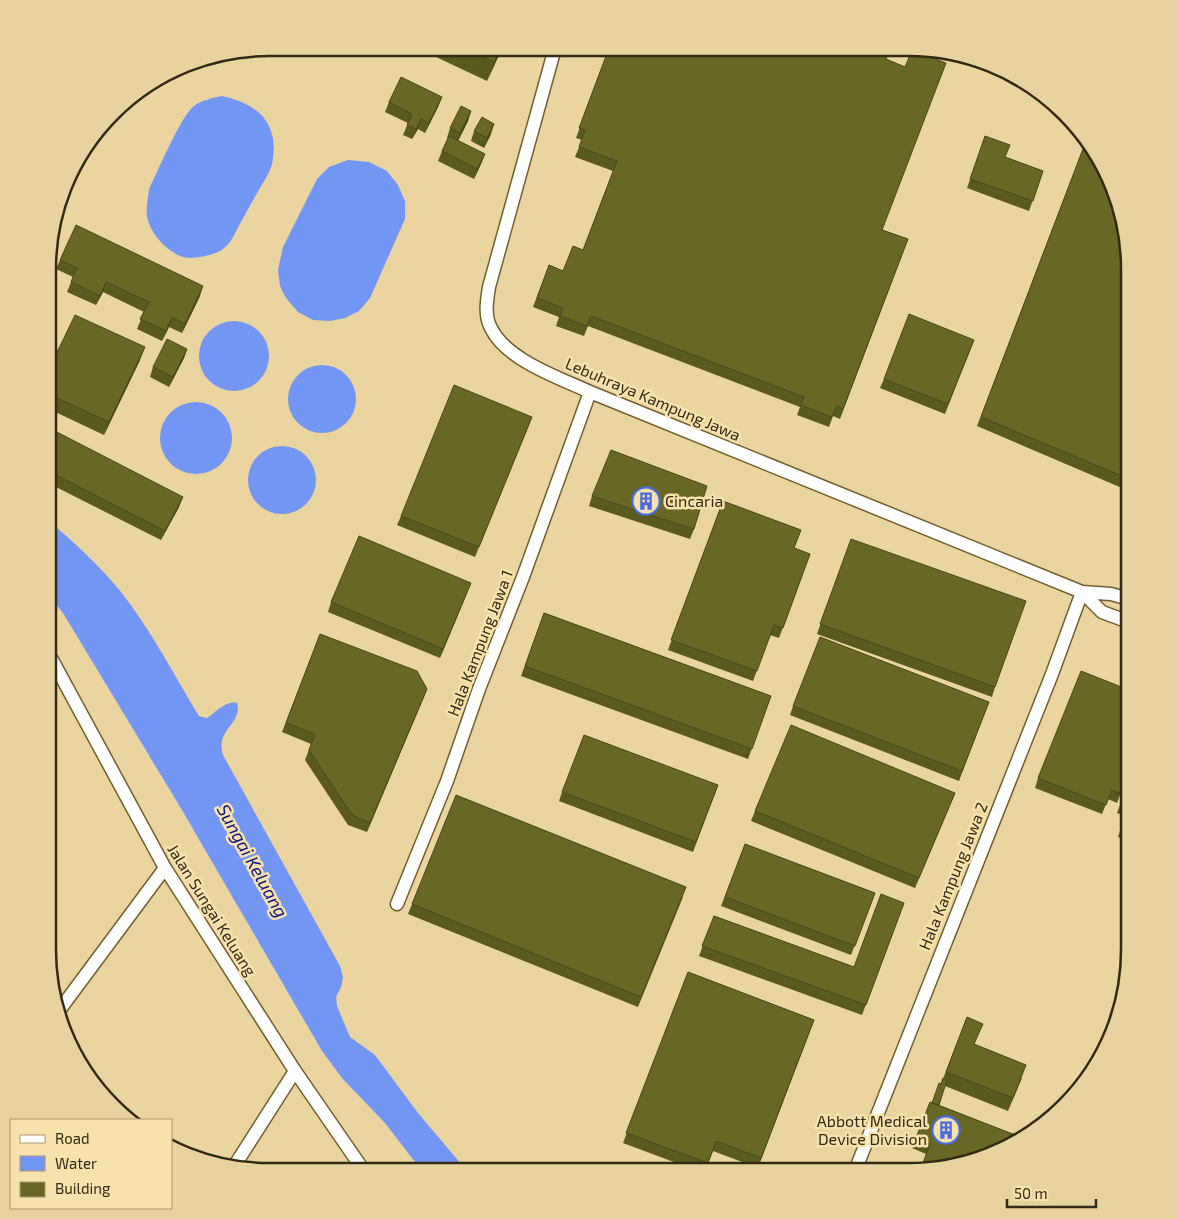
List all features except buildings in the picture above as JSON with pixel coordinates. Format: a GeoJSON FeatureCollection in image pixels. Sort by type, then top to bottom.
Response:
{"type":"FeatureCollection","features":[{"type":"Feature","properties":{"kind":"street","name":"Lebuhraya Kampung Jawa"},"geometry":{"type":"LineString","coordinates":[[553,56],[486,303],[491,328],[500,342],[529,364],[590,392],[1082,592],[1111,594],[1121,597]]}},
{"type":"Feature","properties":{"kind":"street","name":"Hala Kampung Jawa 1"},"geometry":{"type":"LineString","coordinates":[[397,904],[447,781],[479,689],[520,584],[590,392]]}},
{"type":"Feature","properties":{"kind":"street","name":"Lebuhraya Kampung Jawa"},"geometry":{"type":"LineString","coordinates":[[1082,592],[1102,612],[1121,619]]}},
{"type":"Feature","properties":{"kind":"street","name":"Hala Kampung Jawa 2"},"geometry":{"type":"LineString","coordinates":[[858,1163],[1052,674],[1082,592]]}},
{"type":"Feature","properties":{"kind":"street","name":"Jalan Sungai Keluang"},"geometry":{"type":"LineString","coordinates":[[56,667],[165,868],[295,1071],[358,1163]]}},
{"type":"Feature","properties":{"kind":"street"},"geometry":{"type":"LineString","coordinates":[[64,1004],[165,868]]}},
{"type":"Feature","properties":{"kind":"street"},"geometry":{"type":"LineString","coordinates":[[238,1161],[295,1071]]}},
{"type":"Feature","properties":{"kind":"water"},"geometry":{"type":"Polygon","coordinates":[[[222,96],[247,104],[264,118],[273,138],[272,164],[227,245],[221,251],[210,255],[187,258],[171,251],[152,230],[147,217],[149,189],[176,133],[188,113],[200,103],[222,96]]]}},
{"type":"Feature","properties":{"kind":"water"},"geometry":{"type":"Polygon","coordinates":[[[348,160],[369,162],[387,171],[398,185],[405,201],[405,219],[370,298],[359,311],[345,318],[330,321],[313,320],[298,312],[286,298],[280,286],[278,270],[283,247],[317,179],[329,167],[348,160]]]}},
{"type":"Feature","properties":{"kind":"water"},"geometry":{"type":"Polygon","coordinates":[[[227,321],[241,321],[254,327],[263,336],[269,349],[267,369],[259,381],[241,391],[227,391],[214,385],[205,376],[199,363],[199,349],[205,336],[214,327],[227,321]]]}},
{"type":"Feature","properties":{"kind":"water"},"geometry":{"type":"Polygon","coordinates":[[[315,365],[329,365],[341,370],[351,380],[356,392],[356,406],[351,418],[341,428],[329,433],[315,433],[303,428],[293,418],[288,406],[288,392],[293,380],[303,370],[315,365]]]}},
{"type":"Feature","properties":{"kind":"water"},"geometry":{"type":"Polygon","coordinates":[[[196,402],[216,408],[226,418],[232,438],[226,458],[216,468],[196,474],[176,468],[166,458],[160,438],[166,418],[176,408],[196,402]]]}},
{"type":"Feature","properties":{"kind":"water"},"geometry":{"type":"Polygon","coordinates":[[[282,446],[295,449],[306,456],[313,467],[316,480],[313,493],[306,504],[295,511],[282,514],[269,511],[258,504],[251,493],[248,480],[251,467],[258,456],[269,449],[282,446]]]}},
{"type":"Feature","properties":{"kind":"water","name":"Sungai Keluang"},"geometry":{"type":"Polygon","coordinates":[[[56,527],[105,573],[121,592],[152,637],[199,716],[207,718],[229,703],[237,703],[238,710],[236,716],[223,739],[223,755],[340,966],[343,977],[336,997],[337,1006],[350,1037],[375,1055],[418,1113],[460,1163],[416,1163],[385,1123],[342,1078],[322,1051],[182,810],[56,604],[56,527]]]}},
{"type":"Feature","properties":{"kind":"place","name":"Cincaria"},"geometry":{"type":"Point","coordinates":[646,501]}},
{"type":"Feature","properties":{"kind":"place","name":"Abbott Medical Device Division"},"geometry":{"type":"Point","coordinates":[946,1130]}}]}
